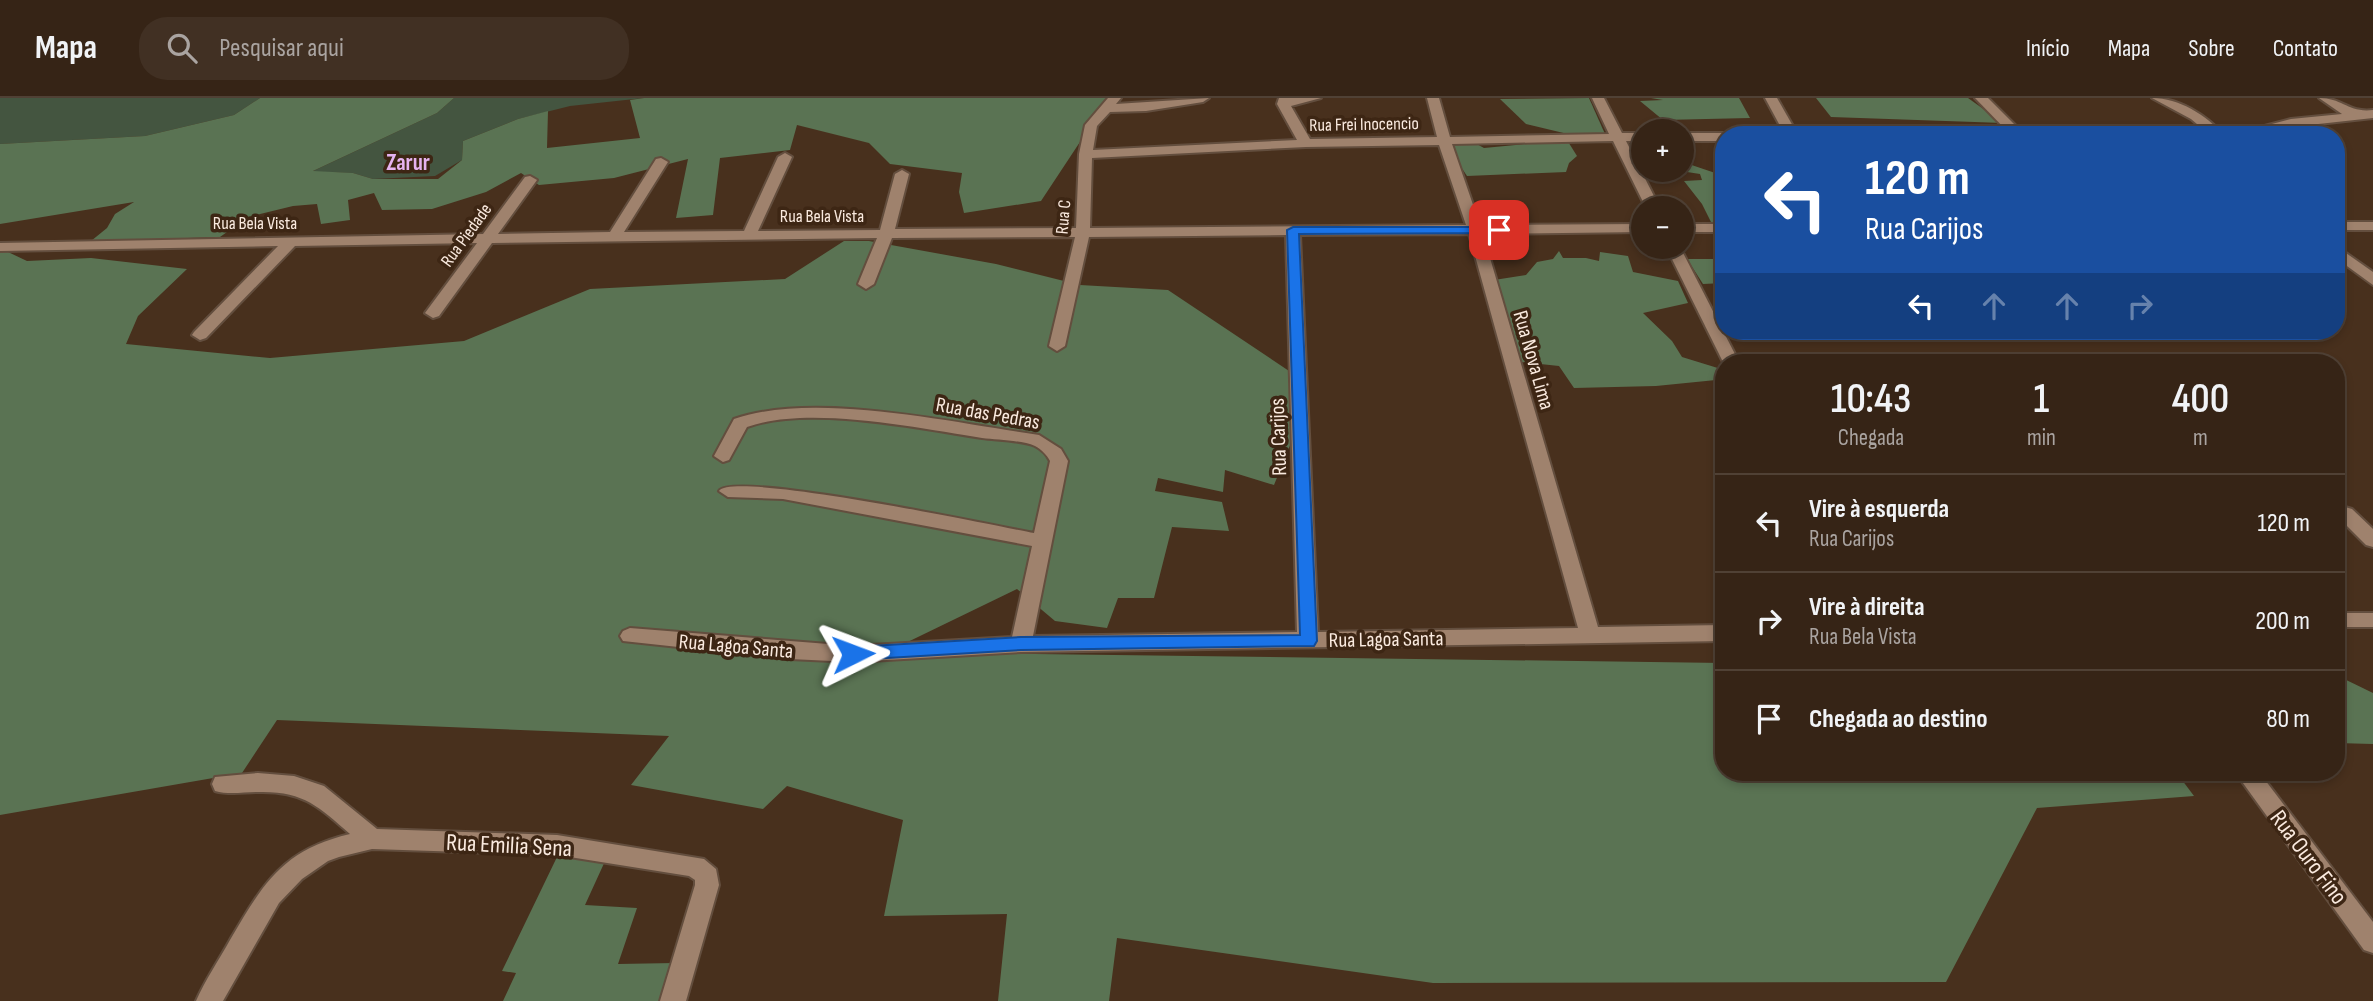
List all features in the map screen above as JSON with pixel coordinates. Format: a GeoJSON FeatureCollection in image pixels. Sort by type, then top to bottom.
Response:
{"type":"FeatureCollection","features":[{"type":"Feature","properties":{"kind":"street"},"geometry":{"type":"LineString","coordinates":[[1109,103],[1146,107],[1203,98]]}},
{"type":"Feature","properties":{"kind":"street"},"geometry":{"type":"LineString","coordinates":[[1306,143],[1284,101],[1315,98]]}},
{"type":"Feature","properties":{"kind":"street","name":"Rua Nova Lima"},"geometry":{"type":"LineString","coordinates":[[1433,98],[1444,140],[1475,230],[1590,634]]}},
{"type":"Feature","properties":{"kind":"street"},"geometry":{"type":"LineString","coordinates":[[1598,98],[1647,196]]}},
{"type":"Feature","properties":{"kind":"street"},"geometry":{"type":"LineString","coordinates":[[1771,98],[1787,126]]}},
{"type":"Feature","properties":{"kind":"street"},"geometry":{"type":"LineString","coordinates":[[1981,98],[2010,126]]}},
{"type":"Feature","properties":{"kind":"street"},"geometry":{"type":"LineString","coordinates":[[2158,98],[2195,116],[2207,126]]}},
{"type":"Feature","properties":{"kind":"street"},"geometry":{"type":"LineString","coordinates":[[2325,98],[2373,126]]}},
{"type":"Feature","properties":{"kind":"street","name":"Rua C"},"geometry":{"type":"LineString","coordinates":[[1057,346],[1083,232],[1086,154],[1091,125],[1109,103]]}},
{"type":"Feature","properties":{"kind":"street"},"geometry":{"type":"LineString","coordinates":[[2277,126],[2373,114]]}},
{"type":"Feature","properties":{"kind":"street","name":"Rua Frei Inocencio"},"geometry":{"type":"LineString","coordinates":[[1086,154],[1306,143],[1631,137]]}},
{"type":"Feature","properties":{"kind":"street"},"geometry":{"type":"LineString","coordinates":[[1694,137],[1715,137]]}},
{"type":"Feature","properties":{"kind":"street"},"geometry":{"type":"LineString","coordinates":[[749,235],[785,157]]}},
{"type":"Feature","properties":{"kind":"street"},"geometry":{"type":"LineString","coordinates":[[614,236],[661,162]]}},
{"type":"Feature","properties":{"kind":"street"},"geometry":{"type":"LineString","coordinates":[[866,284],[886,235],[902,174]]}},
{"type":"Feature","properties":{"kind":"street","name":"Rua Piedade"},"geometry":{"type":"LineString","coordinates":[[433,313],[530,180]]}},
{"type":"Feature","properties":{"kind":"street"},"geometry":{"type":"LineString","coordinates":[[2345,226],[2373,226]]}},
{"type":"Feature","properties":{"kind":"street","name":"Rua Bela Vista"},"geometry":{"type":"LineString","coordinates":[[0,247],[487,237],[1631,228]]}},
{"type":"Feature","properties":{"kind":"street"},"geometry":{"type":"LineString","coordinates":[[1694,228],[1715,228]]}},
{"type":"Feature","properties":{"kind":"street","name":"Rua Carijos"},"geometry":{"type":"LineString","coordinates":[[1293,230],[1308,641]]}},
{"type":"Feature","properties":{"kind":"street"},"geometry":{"type":"LineString","coordinates":[[200,335],[290,243]]}},
{"type":"Feature","properties":{"kind":"street"},"geometry":{"type":"LineString","coordinates":[[2345,257],[2373,280]]}},
{"type":"Feature","properties":{"kind":"street"},"geometry":{"type":"LineString","coordinates":[[1679,259],[1715,330]]}},
{"type":"Feature","properties":{"kind":"street","name":"Rua das Pedras"},"geometry":{"type":"LineString","coordinates":[[723,456],[740,424],[764,414],[842,414],[1039,441],[1047,446],[1059,461],[1040,541],[1021,644]]}},
{"type":"Feature","properties":{"kind":"street"},"geometry":{"type":"LineString","coordinates":[[728,491],[783,493],[1040,541]]}},
{"type":"Feature","properties":{"kind":"street"},"geometry":{"type":"LineString","coordinates":[[2346,513],[2373,540]]}},
{"type":"Feature","properties":{"kind":"street"},"geometry":{"type":"LineString","coordinates":[[2345,620],[2373,620]]}},
{"type":"Feature","properties":{"kind":"street","name":"Rua Lagoa Santa"},"geometry":{"type":"LineString","coordinates":[[630,636],[790,652],[853,654],[1021,644],[1715,633]]}},
{"type":"Feature","properties":{"kind":"street","name":"Rua Ouro Fino"},"geometry":{"type":"LineString","coordinates":[[2253,781],[2373,942]]}},
{"type":"Feature","properties":{"kind":"street"},"geometry":{"type":"LineString","coordinates":[[223,784],[287,784],[310,791],[372,839]]}},
{"type":"Feature","properties":{"kind":"street","name":"Rua Emilia Sena"},"geometry":{"type":"LineString","coordinates":[[209,1001],[270,895],[293,872],[320,853],[372,839],[561,846],[695,866],[707,876],[707,885],[673,1001]]}},
{"type":"Feature","properties":{"kind":"green space"},"geometry":{"type":"Polygon","coordinates":[[[0,98],[260,98],[234,115],[145,136],[0,144],[0,98]]]}},
{"type":"Feature","properties":{"kind":"green space"},"geometry":{"type":"Polygon","coordinates":[[[260,98],[454,98],[437,113],[313,171],[353,173],[373,179],[438,179],[462,160],[463,141],[518,119],[548,111],[547,148],[640,138],[630,100],[644,98],[1109,98],[1041,201],[964,213],[959,192],[962,173],[890,164],[869,143],[797,125],[790,150],[720,158],[713,215],[676,218],[688,159],[614,178],[539,185],[521,173],[486,192],[432,209],[382,210],[374,193],[348,200],[350,220],[321,224],[317,204],[293,206],[248,217],[220,237],[91,241],[107,228],[115,214],[134,202],[0,224],[0,144],[145,136],[234,115],[260,98]]]}},
{"type":"Feature","properties":{"kind":"green space"},"geometry":{"type":"Polygon","coordinates":[[[454,98],[644,98],[570,106],[518,119],[463,141],[462,160],[435,176],[373,179],[353,173],[311,172],[437,113],[454,98]]]}},
{"type":"Feature","properties":{"kind":"green space"},"geometry":{"type":"Polygon","coordinates":[[[1589,98],[1605,134],[1572,135],[1526,124],[1500,99],[1589,98]]]}},
{"type":"Feature","properties":{"kind":"green space"},"geometry":{"type":"Polygon","coordinates":[[[1651,98],[1739,98],[1750,118],[1662,119],[1640,101],[1663,100],[1651,98]]]}},
{"type":"Feature","properties":{"kind":"green space"},"geometry":{"type":"Polygon","coordinates":[[[1816,98],[1968,98],[2003,123],[1831,117],[1816,98]]]}},
{"type":"Feature","properties":{"kind":"green space"},"geometry":{"type":"Polygon","coordinates":[[[1526,140],[1567,140],[1577,156],[1569,163],[1566,172],[1467,176],[1445,143],[1473,142],[1484,148],[1527,144],[1526,140]]]}},
{"type":"Feature","properties":{"kind":"green space"},"geometry":{"type":"Polygon","coordinates":[[[1694,166],[1715,173],[1715,224],[1712,224],[1702,204],[1685,182],[1702,180],[1700,174],[1694,173],[1694,166]]]}},
{"type":"Feature","properties":{"kind":"green space"},"geometry":{"type":"Polygon","coordinates":[[[844,241],[869,241],[996,264],[1080,285],[1168,290],[1298,377],[1293,438],[1274,485],[1225,470],[1223,492],[1158,478],[1155,491],[1222,502],[1229,531],[1172,527],[1154,598],[1118,598],[1107,628],[1055,621],[1017,589],[887,652],[1715,663],[1715,781],[2183,781],[2194,796],[2037,808],[1946,982],[1433,983],[1117,938],[1109,1001],[998,1001],[1007,914],[884,916],[903,820],[787,786],[763,809],[631,785],[669,736],[277,720],[242,773],[0,815],[0,252],[8,252],[27,261],[91,258],[187,269],[138,316],[126,344],[270,358],[464,341],[590,289],[785,279],[844,241]]]}},
{"type":"Feature","properties":{"kind":"green space"},"geometry":{"type":"Polygon","coordinates":[[[1559,251],[1563,258],[1599,261],[1600,252],[1628,256],[1633,272],[1678,281],[1688,303],[1643,313],[1672,341],[1682,357],[1715,367],[1715,380],[1656,386],[1574,388],[1559,366],[1512,361],[1494,280],[1526,275],[1537,262],[1553,259],[1559,251]]]}},
{"type":"Feature","properties":{"kind":"green space"},"geometry":{"type":"Polygon","coordinates":[[[1687,259],[1715,259],[1715,283],[1703,284],[1687,259]]]}},
{"type":"Feature","properties":{"kind":"green space"},"geometry":{"type":"Polygon","coordinates":[[[2345,679],[2373,693],[2373,744],[2345,743],[2345,679]]]}},
{"type":"Feature","properties":{"kind":"green space"},"geometry":{"type":"Polygon","coordinates":[[[557,857],[606,859],[585,905],[637,908],[618,964],[675,963],[664,1001],[503,1001],[516,973],[502,971],[557,857]]]}},
{"type":"Feature","properties":{"kind":"district","name":"Zarur"},"geometry":{"type":"Point","coordinates":[408,162]}},
{"type":"Feature","properties":{"kind":"route"},"geometry":{"type":"LineString","coordinates":[[853,654],[1021,644],[1308,641],[1293,230],[1499,230]]}}]}
